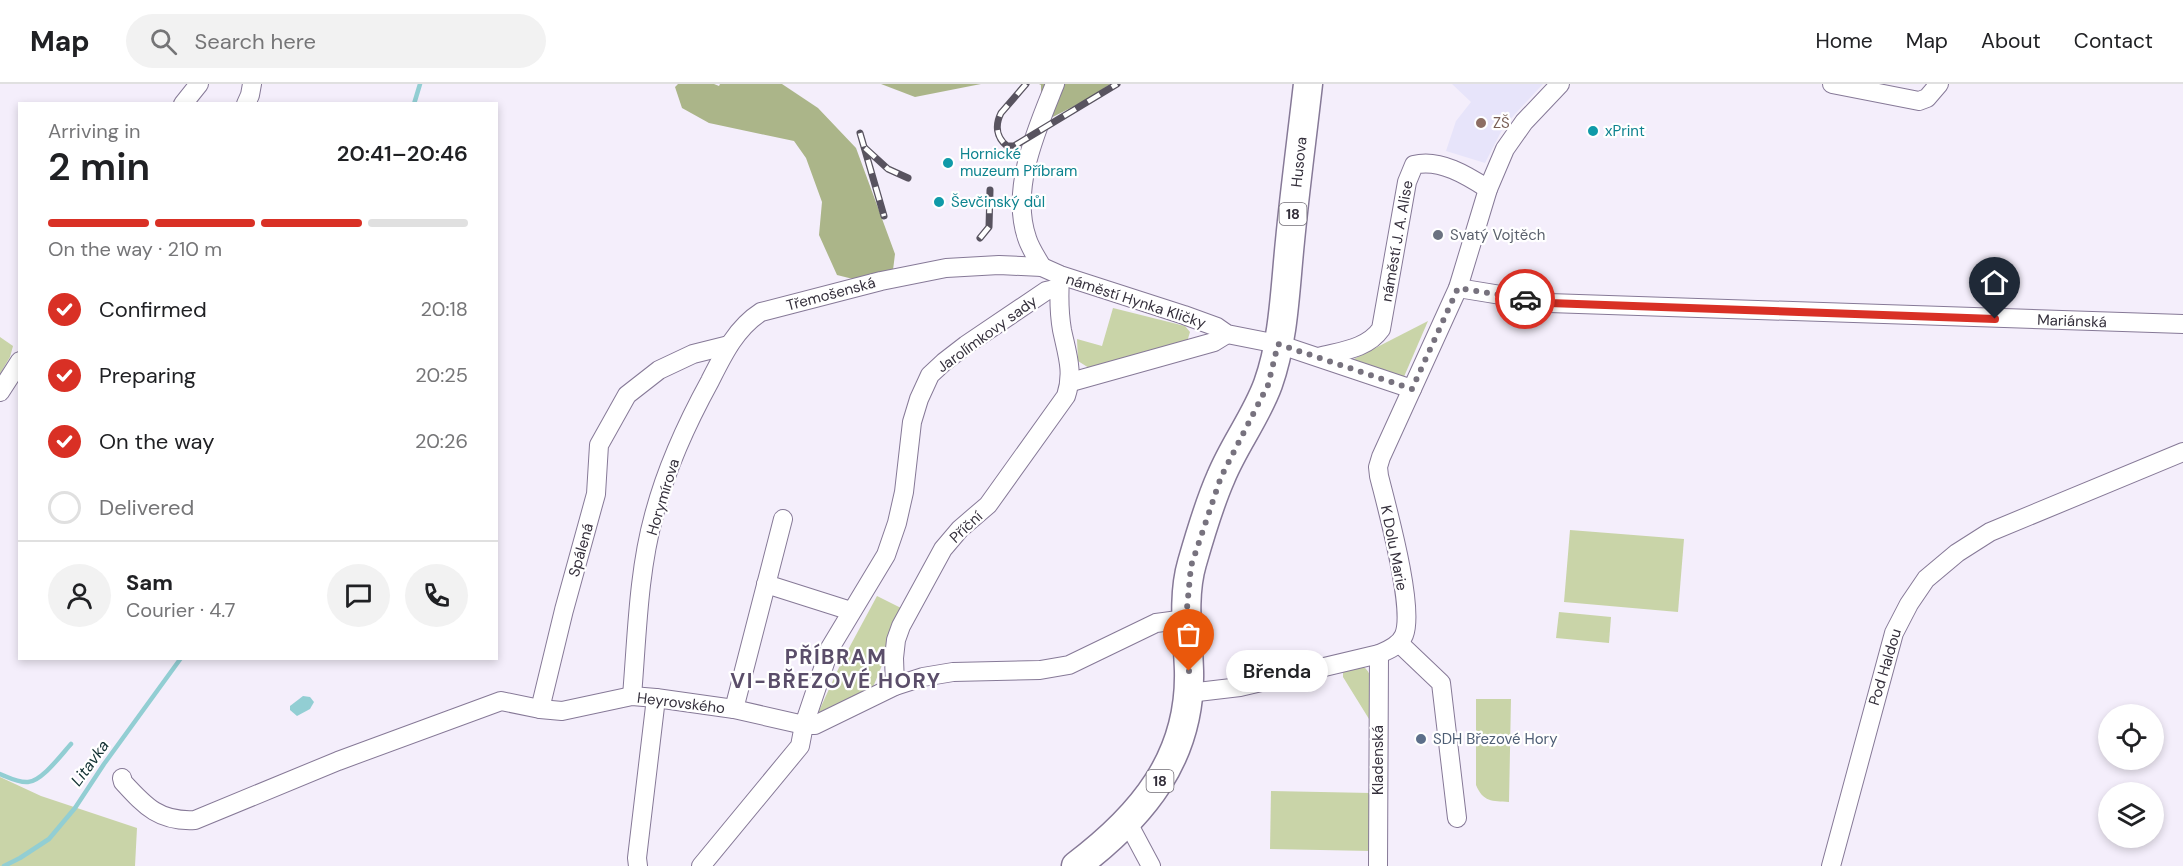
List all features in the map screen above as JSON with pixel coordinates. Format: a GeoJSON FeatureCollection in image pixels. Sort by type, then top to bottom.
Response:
{"type":"FeatureCollection","features":[{"type":"Feature","properties":{"kind":"main road","name":"Husova"},"geometry":{"type":"LineString","coordinates":[[1278,344],[1309,85]]}},
{"type":"Feature","properties":{"kind":"main road","name":"18"},"geometry":{"type":"LineString","coordinates":[[1076,866],[1128,823],[1151,795],[1164,775],[1181,732],[1189,693],[1186,619],[1191,566],[1221,477],[1268,385],[1278,344]]}},
{"type":"Feature","properties":{"kind":"street"},"geometry":{"type":"LineString","coordinates":[[185,102],[200,84]]}},
{"type":"Feature","properties":{"kind":"street"},"geometry":{"type":"LineString","coordinates":[[247,102],[252,84]]}},
{"type":"Feature","properties":{"kind":"street"},"geometry":{"type":"LineString","coordinates":[[1042,267],[1026,238],[1023,219],[1023,185],[1030,149],[1055,84]]}},
{"type":"Feature","properties":{"kind":"street"},"geometry":{"type":"LineString","coordinates":[[1278,344],[1412,389],[1458,288],[1488,189],[1497,167],[1514,135],[1560,84]]}},
{"type":"Feature","properties":{"kind":"street"},"geometry":{"type":"LineString","coordinates":[[1832,84],[1860,87],[1919,101],[1927,98],[1939,84]]}},
{"type":"Feature","properties":{"kind":"street","name":"náměstí J. A. Alise"},"geometry":{"type":"LineString","coordinates":[[1319,357],[1366,344],[1381,329],[1407,182],[1414,165],[1430,163],[1446,167],[1473,179],[1488,189]]}},
{"type":"Feature","properties":{"kind":"street","name":"Třemošenská"},"geometry":{"type":"LineString","coordinates":[[729,345],[751,319],[761,312],[881,281],[946,268],[999,265],[1042,267],[1060,281]]}},
{"type":"Feature","properties":{"kind":"street","name":"náměstí Hynka Kličky"},"geometry":{"type":"LineString","coordinates":[[1227,334],[1214,342],[1071,382],[1069,358],[1062,328],[1060,281],[1184,315],[1217,327],[1227,334],[1278,344]]}},
{"type":"Feature","properties":{"kind":"street","name":"Jarolímkovy sady"},"geometry":{"type":"LineString","coordinates":[[701,866],[800,746],[804,725],[830,648],[886,555],[904,492],[912,422],[930,375],[966,345],[1060,281]]}},
{"type":"Feature","properties":{"kind":"street","name":"Mariánská"},"geometry":{"type":"LineString","coordinates":[[1458,288],[1549,303],[2183,324]]}},
{"type":"Feature","properties":{"kind":"street","name":"Spálená"},"geometry":{"type":"LineString","coordinates":[[540,710],[564,610],[596,494],[599,445],[627,396],[659,370],[693,354],[729,345]]}},
{"type":"Feature","properties":{"kind":"street","name":"Horymírova"},"geometry":{"type":"LineString","coordinates":[[632,696],[644,570],[653,517],[666,478],[696,407],[729,345]]}},
{"type":"Feature","properties":{"kind":"street"},"geometry":{"type":"LineString","coordinates":[[0,392],[18,364]]}},
{"type":"Feature","properties":{"kind":"street","name":"Příční"},"geometry":{"type":"LineString","coordinates":[[895,686],[896,640],[901,626],[943,549],[960,529],[988,505],[1066,396],[1071,382]]}},
{"type":"Feature","properties":{"kind":"street","name":"K Dolu Marie"},"geometry":{"type":"LineString","coordinates":[[1399,643],[1406,628],[1402,574],[1378,467],[1412,389]]}},
{"type":"Feature","properties":{"kind":"street","name":"Pod Haldou"},"geometry":{"type":"LineString","coordinates":[[1831,866],[1894,633],[1909,604],[1926,579],[1957,553],[1990,532],[2183,452]]}},
{"type":"Feature","properties":{"kind":"street"},"geometry":{"type":"LineString","coordinates":[[734,710],[783,519]]}},
{"type":"Feature","properties":{"kind":"street"},"geometry":{"type":"LineString","coordinates":[[766,584],[851,611]]}},
{"type":"Feature","properties":{"kind":"street","name":"Heyrovského"},"geometry":{"type":"LineString","coordinates":[[122,778],[145,806],[155,813],[180,821],[195,820],[338,761],[501,701],[540,710],[562,711],[632,696],[734,710],[804,725],[815,725],[895,686],[923,677],[953,672],[1040,670],[1069,665],[1156,623],[1186,619]]}},
{"type":"Feature","properties":{"kind":"street"},"geometry":{"type":"LineString","coordinates":[[1189,693],[1263,682],[1379,654],[1399,643],[1441,683],[1457,818]]}},
{"type":"Feature","properties":{"kind":"street","name":"Kladenská"},"geometry":{"type":"LineString","coordinates":[[1377,866],[1379,654]]}},
{"type":"Feature","properties":{"kind":"street"},"geometry":{"type":"LineString","coordinates":[[634,863],[656,698]]}},
{"type":"Feature","properties":{"kind":"street"},"geometry":{"type":"LineString","coordinates":[[1128,823],[1151,866]]}},
{"type":"Feature","properties":{"kind":"shaded area","name":"ZŠ"},"geometry":{"type":"Polygon","coordinates":[[[1452,84],[1543,84],[1504,126],[1485,163],[1446,151],[1456,121],[1471,102],[1452,84]]]}},
{"type":"Feature","properties":{"kind":"green space"},"geometry":{"type":"Polygon","coordinates":[[[678,84],[719,86],[720,84],[782,84],[818,108],[856,148],[895,254],[893,270],[857,280],[837,275],[819,235],[822,202],[806,158],[794,141],[709,123],[682,108],[675,87],[678,84]]]}},
{"type":"Feature","properties":{"kind":"green space"},"geometry":{"type":"Polygon","coordinates":[[[881,84],[981,84],[915,97],[881,84]]]}},
{"type":"Feature","properties":{"kind":"green space"},"geometry":{"type":"Polygon","coordinates":[[[1039,84],[1110,84],[1088,99],[1041,123],[1041,85],[1039,84]]]}},
{"type":"Feature","properties":{"kind":"green space"},"geometry":{"type":"Polygon","coordinates":[[[1113,308],[1185,326],[1190,332],[1187,342],[1089,368],[1078,361],[1077,339],[1102,346],[1113,308]]]}},
{"type":"Feature","properties":{"kind":"green space"},"geometry":{"type":"Polygon","coordinates":[[[1428,321],[1403,379],[1348,362],[1428,321]]]}},
{"type":"Feature","properties":{"kind":"green space"},"geometry":{"type":"Polygon","coordinates":[[[0,337],[13,346],[10,357],[0,374],[0,337]]]}},
{"type":"Feature","properties":{"kind":"green space"},"geometry":{"type":"Polygon","coordinates":[[[1570,530],[1684,539],[1678,612],[1564,602],[1570,530]]]}},
{"type":"Feature","properties":{"kind":"green space"},"geometry":{"type":"Polygon","coordinates":[[[877,596],[905,610],[873,687],[818,713],[842,661],[877,596]]]}},
{"type":"Feature","properties":{"kind":"green space"},"geometry":{"type":"Polygon","coordinates":[[[1559,612],[1611,617],[1609,643],[1556,638],[1559,612]]]}},
{"type":"Feature","properties":{"kind":"green space"},"geometry":{"type":"Polygon","coordinates":[[[1363,666],[1371,677],[1372,719],[1369,719],[1343,677],[1343,671],[1363,666]]]}},
{"type":"Feature","properties":{"kind":"green space"},"geometry":{"type":"Polygon","coordinates":[[[1476,699],[1511,699],[1509,802],[1485,798],[1476,785],[1476,699]]]}},
{"type":"Feature","properties":{"kind":"green space"},"geometry":{"type":"Polygon","coordinates":[[[0,777],[41,796],[137,828],[135,866],[0,866],[0,777]]]}},
{"type":"Feature","properties":{"kind":"green space"},"geometry":{"type":"Polygon","coordinates":[[[1271,791],[1371,793],[1371,851],[1270,849],[1271,791]]]}},
{"type":"Feature","properties":{"kind":"water"},"geometry":{"type":"Polygon","coordinates":[[[303,696],[310,697],[314,702],[310,709],[297,716],[290,710],[290,706],[303,696]]]}},
{"type":"Feature","properties":{"kind":"waterway","name":"Litavka"},"geometry":{"type":"LineString","coordinates":[[415,102],[420,84]]}},
{"type":"Feature","properties":{"kind":"waterway","name":"Litavka"},"geometry":{"type":"LineString","coordinates":[[4,866],[49,839],[75,808],[180,660]]}},
{"type":"Feature","properties":{"kind":"waterway"},"geometry":{"type":"LineString","coordinates":[[0,774],[21,782],[33,781],[51,767],[71,744]]}},
{"type":"Feature","properties":{"kind":"railway"},"geometry":{"type":"LineString","coordinates":[[1026,84],[999,117],[997,126],[999,135],[1007,146],[1014,146],[1117,84]]}},
{"type":"Feature","properties":{"kind":"railway"},"geometry":{"type":"LineString","coordinates":[[860,133],[884,216]]}},
{"type":"Feature","properties":{"kind":"railway"},"geometry":{"type":"LineString","coordinates":[[865,148],[888,169],[908,178]]}},
{"type":"Feature","properties":{"kind":"railway"},"geometry":{"type":"LineString","coordinates":[[980,238],[989,227],[990,190]]}},
{"type":"Feature","properties":{"kind":"way so far"},"geometry":{"type":"LineString","coordinates":[[1189,671],[1186,619],[1191,566],[1221,477],[1268,385],[1278,344],[1412,389],[1458,288],[1525,299]]}},
{"type":"Feature","properties":{"kind":"place","name":"ZŠ"},"geometry":{"type":"Point","coordinates":[1481,123]}},
{"type":"Feature","properties":{"kind":"place","name":"xPrint"},"geometry":{"type":"Point","coordinates":[1593,131]}},
{"type":"Feature","properties":{"kind":"place","name":"Hornické muzeum Příbram"},"geometry":{"type":"Point","coordinates":[948,163]}},
{"type":"Feature","properties":{"kind":"place","name":"Ševčinský důl"},"geometry":{"type":"Point","coordinates":[939,202]}},
{"type":"Feature","properties":{"kind":"place","name":"Svatý Vojtěch"},"geometry":{"type":"Point","coordinates":[1438,235]}},
{"type":"Feature","properties":{"kind":"place","name":"Břenda"},"geometry":{"type":"Point","coordinates":[1189,671]}},
{"type":"Feature","properties":{"kind":"place","name":"SDH Březové Hory"},"geometry":{"type":"Point","coordinates":[1421,739]}},
{"type":"Feature","properties":{"kind":"district","name":"PŘÍBRAM VI-BŘEZOVÉ HORY"},"geometry":{"type":"Point","coordinates":[836,669]}},
{"type":"Feature","properties":{"kind":"route"},"geometry":{"type":"LineString","coordinates":[[1525,299],[1549,303],[1995,319]]}}]}
